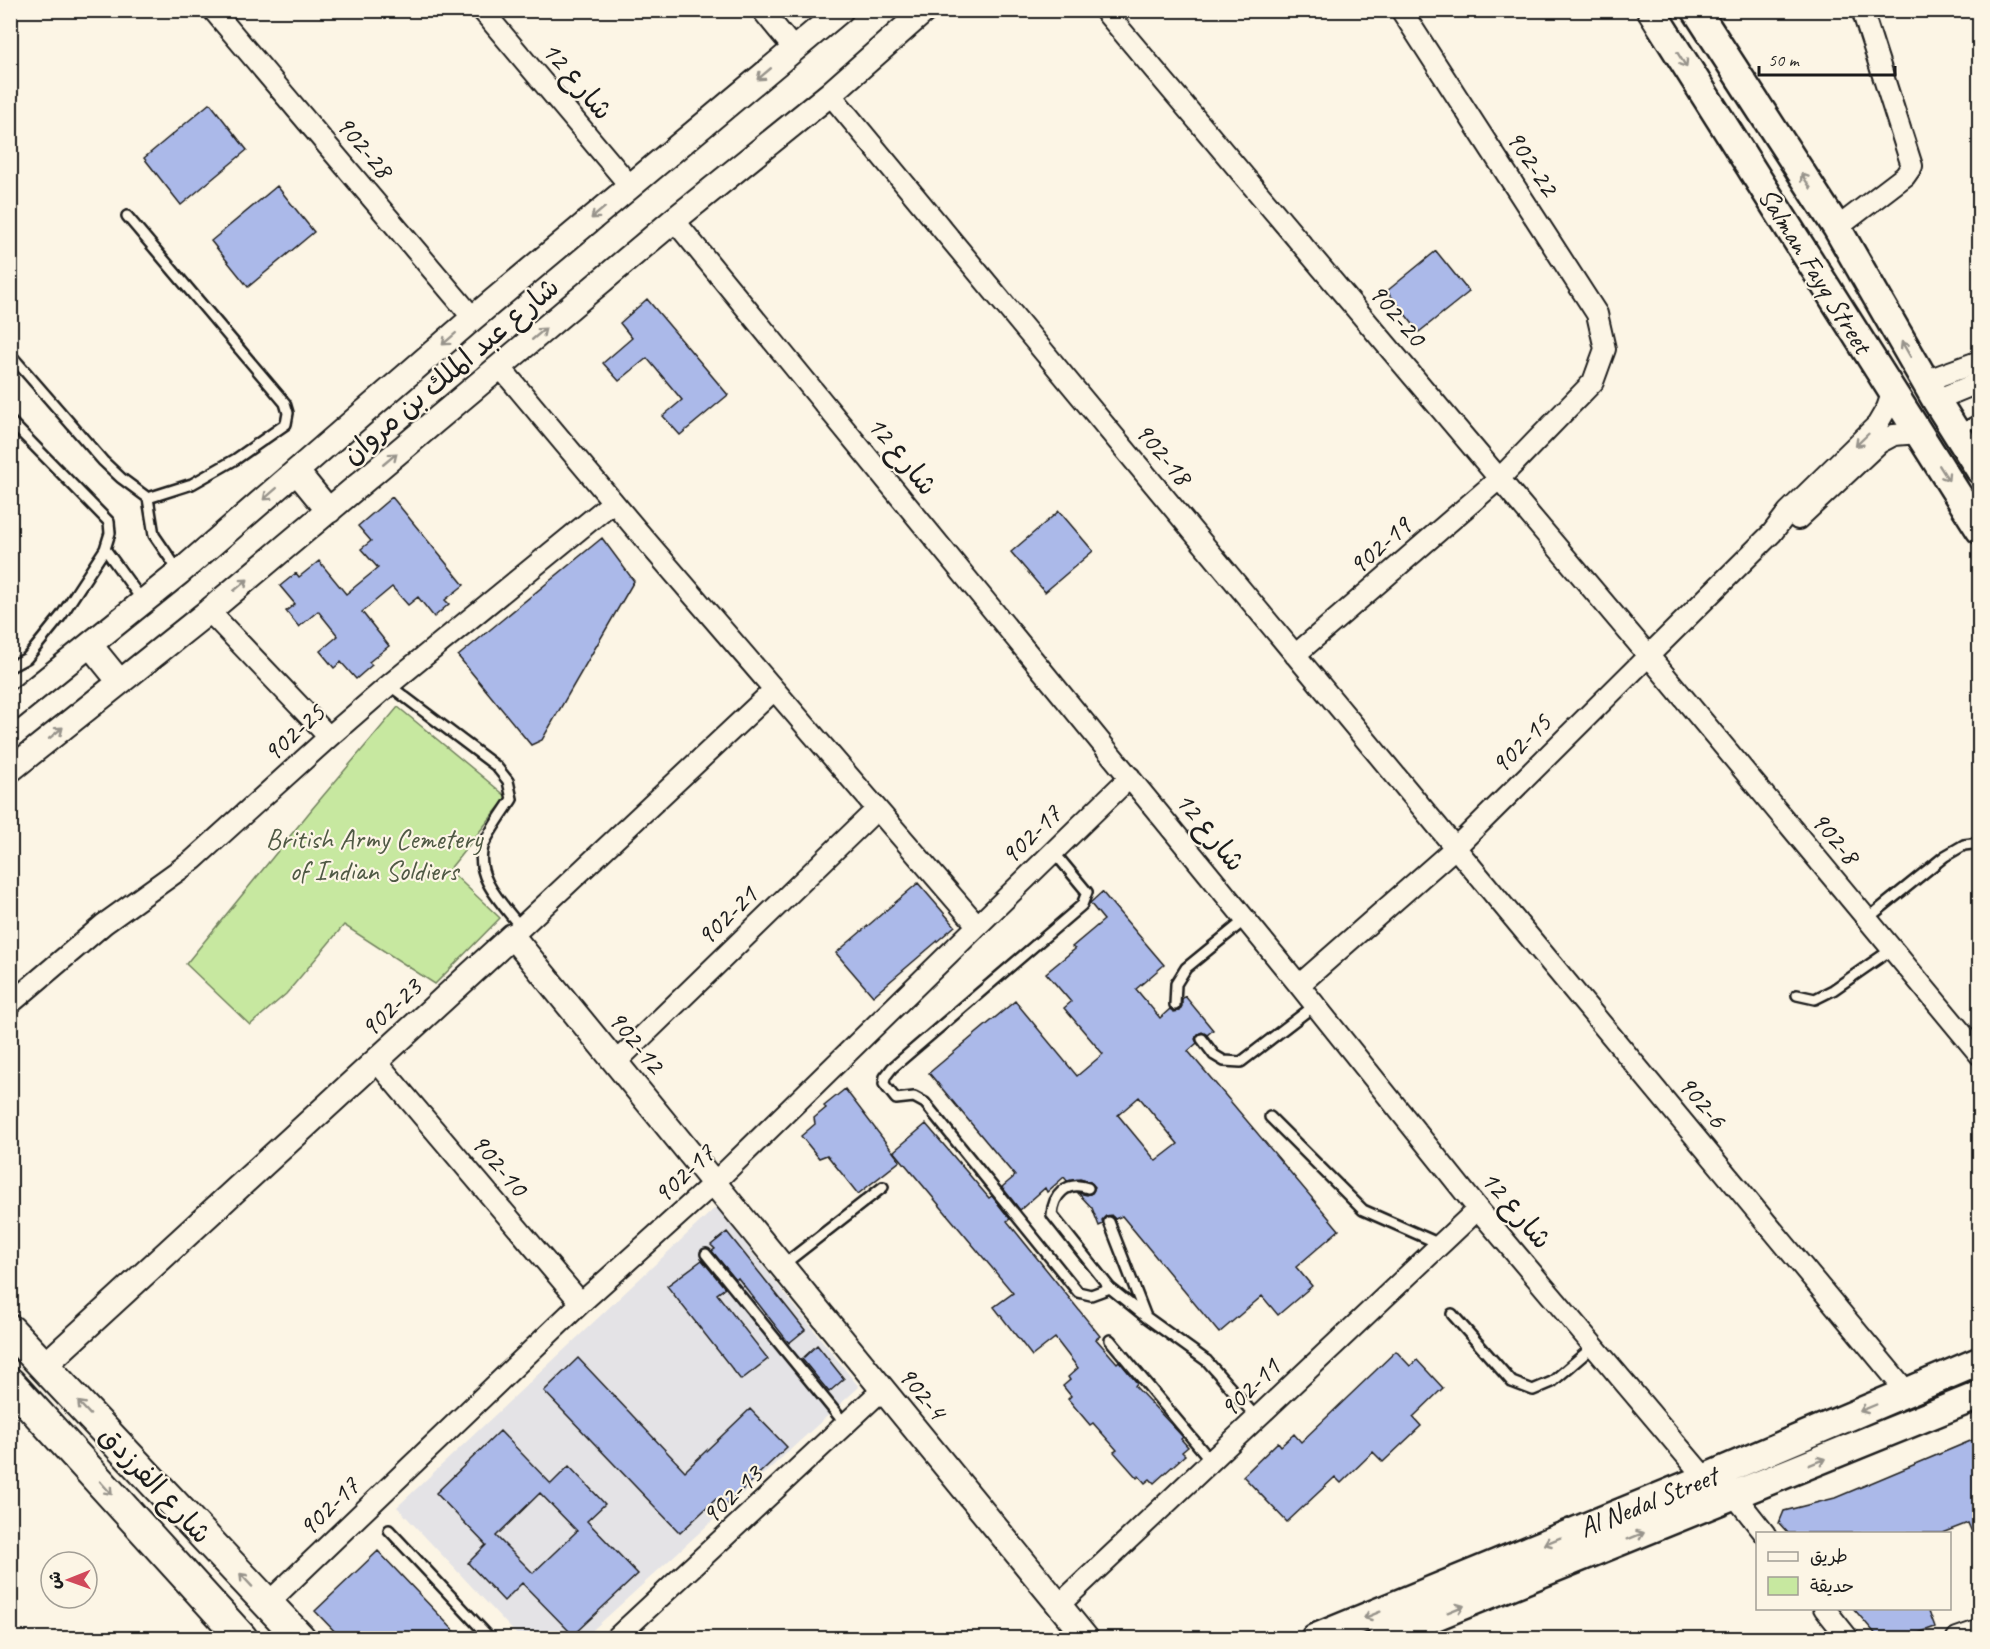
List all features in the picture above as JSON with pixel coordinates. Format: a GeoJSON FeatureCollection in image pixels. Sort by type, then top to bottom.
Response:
{"type":"FeatureCollection","features":[{"type":"Feature","properties":{"kind":"main road","name":"Salman Fayq Street"},"geometry":{"type":"LineString","coordinates":[[1651,10],[1980,530]]}},
{"type":"Feature","properties":{"kind":"main road","name":"Salman Fayq Street"},"geometry":{"type":"LineString","coordinates":[[1696,10],[1837,228],[1930,391],[1980,470]]}},
{"type":"Feature","properties":{"kind":"main road","name":"شارع الفرزدق"},"geometry":{"type":"LineString","coordinates":[[10,1330],[300,1638]]}},
{"type":"Feature","properties":{"kind":"main road","name":"Al Nedal Street"},"geometry":{"type":"LineString","coordinates":[[1315,1638],[1705,1478],[1980,1361]]}},
{"type":"Feature","properties":{"kind":"main road","name":"شارع الفرزدق"},"geometry":{"type":"LineString","coordinates":[[13,1390],[242,1638]]}},
{"type":"Feature","properties":{"kind":"main road","name":"Al Nedal Street"},"geometry":{"type":"LineString","coordinates":[[1382,1638],[1980,1395]]}},
{"type":"Feature","properties":{"kind":"street","name":"902-28"},"geometry":{"type":"LineString","coordinates":[[213,10],[473,318]]}},
{"type":"Feature","properties":{"kind":"street","name":"شارع 12"},"geometry":{"type":"LineString","coordinates":[[482,10],[630,186]]}},
{"type":"Feature","properties":{"kind":"street"},"geometry":{"type":"LineString","coordinates":[[762,10],[794,49]]}},
{"type":"Feature","properties":{"kind":"street","name":"شارع عبد الملك بن مروان"},"geometry":{"type":"LineString","coordinates":[[10,709],[180,572],[473,318],[842,10]]}},
{"type":"Feature","properties":{"kind":"street","name":"902-20"},"geometry":{"type":"LineString","coordinates":[[1104,10],[1648,655]]}},
{"type":"Feature","properties":{"kind":"street","name":"902-22"},"geometry":{"type":"LineString","coordinates":[[1401,10],[1597,314],[1605,349]]}},
{"type":"Feature","properties":{"kind":"street"},"geometry":{"type":"LineString","coordinates":[[1837,228],[1905,176],[1912,166],[1862,10]]}},
{"type":"Feature","properties":{"kind":"street","name":"شارع عبد الملك بن مروان"},"geometry":{"type":"LineString","coordinates":[[10,770],[209,611],[674,220],[830,94],[915,15]]}},
{"type":"Feature","properties":{"kind":"street","name":"902-18"},"geometry":{"type":"LineString","coordinates":[[830,94],[1456,848]]}},
{"type":"Feature","properties":{"kind":"street","name":"شارع 12"},"geometry":{"type":"LineString","coordinates":[[674,220],[1316,1005],[1478,1209],[1705,1478]]}},
{"type":"Feature","properties":{"kind":"street","name":"902-19"},"geometry":{"type":"LineString","coordinates":[[1295,655],[1500,478],[1593,382],[1605,349]]}},
{"type":"Feature","properties":{"kind":"street"},"geometry":{"type":"LineString","coordinates":[[1930,391],[1980,361]]}},
{"type":"Feature","properties":{"kind":"street"},"geometry":{"type":"LineString","coordinates":[[500,367],[613,502],[977,925]]}},
{"type":"Feature","properties":{"kind":"street"},"geometry":{"type":"LineString","coordinates":[[1930,391],[1980,382]]}},
{"type":"Feature","properties":{"kind":"street","name":"902-15"},"geometry":{"type":"LineString","coordinates":[[1299,985],[1456,848],[1772,533],[1788,512],[1877,425],[1887,408],[1893,391]]}},
{"type":"Feature","properties":{"kind":"street","name":"902-15"},"geometry":{"type":"LineString","coordinates":[[1772,533],[1801,517],[1884,440],[1894,435],[1919,433]]}},
{"type":"Feature","properties":{"kind":"street"},"geometry":{"type":"LineString","coordinates":[[297,472],[329,511]]}},
{"type":"Feature","properties":{"kind":"street","name":"902-25"},"geometry":{"type":"LineString","coordinates":[[10,1004],[104,924],[193,860],[329,737],[613,502]]}},
{"type":"Feature","properties":{"kind":"street"},"geometry":{"type":"LineString","coordinates":[[209,611],[329,737]]}},
{"type":"Feature","properties":{"kind":"street"},"geometry":{"type":"LineString","coordinates":[[90,645],[120,682]]}},
{"type":"Feature","properties":{"kind":"street","name":"902-8"},"geometry":{"type":"LineString","coordinates":[[1648,655],[1980,1055]]}},
{"type":"Feature","properties":{"kind":"street","name":"902-23"},"geometry":{"type":"LineString","coordinates":[[44,1366],[516,932],[774,690]]}},
{"type":"Feature","properties":{"kind":"street","name":"902-17"},"geometry":{"type":"LineString","coordinates":[[268,1603],[581,1304],[714,1184],[1130,777]]}},
{"type":"Feature","properties":{"kind":"street","name":"902-21"},"geometry":{"type":"LineString","coordinates":[[616,1062],[877,809]]}},
{"type":"Feature","properties":{"kind":"street","name":"902-6"},"geometry":{"type":"LineString","coordinates":[[1456,848],[1906,1391]]}},
{"type":"Feature","properties":{"kind":"street","name":"902-12"},"geometry":{"type":"LineString","coordinates":[[516,932],[714,1184]]}},
{"type":"Feature","properties":{"kind":"street","name":"902-10"},"geometry":{"type":"LineString","coordinates":[[376,1061],[581,1304]]}},
{"type":"Feature","properties":{"kind":"street","name":"902-4"},"geometry":{"type":"LineString","coordinates":[[714,1184],[1086,1638]]}},
{"type":"Feature","properties":{"kind":"street","name":"902-11"},"geometry":{"type":"LineString","coordinates":[[1059,1605],[1478,1209]]}},
{"type":"Feature","properties":{"kind":"street","name":"902-13"},"geometry":{"type":"LineString","coordinates":[[616,1638],[883,1389]]}},
{"type":"Feature","properties":{"kind":"street"},"geometry":{"type":"LineString","coordinates":[[1735,1496],[1764,1532]]}},
{"type":"Feature","properties":{"kind":"street"},"geometry":{"type":"LineString","coordinates":[[1826,1610],[1848,1638]]}},
{"type":"Feature","properties":{"kind":"street"},"geometry":{"type":"LineString","coordinates":[[1957,1638],[1980,1630]]}},
{"type":"Feature","properties":{"kind":"lane"},"geometry":{"type":"LineString","coordinates":[[128,216],[285,403],[288,413],[285,424],[236,459],[192,484],[148,498]]}},
{"type":"Feature","properties":{"kind":"lane"},"geometry":{"type":"LineString","coordinates":[[10,354],[103,461],[148,498],[154,535],[180,572]]}},
{"type":"Feature","properties":{"kind":"lane"},"geometry":{"type":"LineString","coordinates":[[1955,432],[1980,419]]}},
{"type":"Feature","properties":{"kind":"lane"},"geometry":{"type":"LineString","coordinates":[[10,421],[109,522],[110,533],[105,549],[61,616],[27,658],[10,667]]}},
{"type":"Feature","properties":{"kind":"lane"},"geometry":{"type":"LineString","coordinates":[[105,549],[143,602]]}},
{"type":"Feature","properties":{"kind":"lane"},"geometry":{"type":"LineString","coordinates":[[389,686],[496,766],[508,781],[512,799],[483,845],[481,863],[485,878],[516,932]]}},
{"type":"Feature","properties":{"kind":"lane"},"geometry":{"type":"LineString","coordinates":[[1867,919],[1945,856],[1964,845],[1980,843]]}},
{"type":"Feature","properties":{"kind":"lane"},"geometry":{"type":"LineString","coordinates":[[1053,851],[1088,892],[1082,905],[892,1068],[885,1077],[884,1084],[896,1099],[914,1097],[926,1103],[1078,1292],[1091,1295],[1110,1288]]}},
{"type":"Feature","properties":{"kind":"lane"},"geometry":{"type":"LineString","coordinates":[[1175,1005],[1176,984],[1186,968],[1246,919]]}},
{"type":"Feature","properties":{"kind":"lane"},"geometry":{"type":"LineString","coordinates":[[1797,995],[1815,999],[1833,990],[1892,949]]}},
{"type":"Feature","properties":{"kind":"lane"},"geometry":{"type":"LineString","coordinates":[[1202,1039],[1214,1055],[1224,1061],[1241,1062],[1316,1005]]}},
{"type":"Feature","properties":{"kind":"lane"},"geometry":{"type":"LineString","coordinates":[[1270,1117],[1363,1210],[1440,1244]]}},
{"type":"Feature","properties":{"kind":"lane"},"geometry":{"type":"LineString","coordinates":[[1088,1188],[1075,1185],[1066,1188],[1057,1195],[1052,1215],[1110,1288],[1207,1361],[1257,1418]]}},
{"type":"Feature","properties":{"kind":"lane"},"geometry":{"type":"LineString","coordinates":[[782,1266],[883,1187]]}},
{"type":"Feature","properties":{"kind":"lane"},"geometry":{"type":"LineString","coordinates":[[1109,1222],[1146,1317]]}},
{"type":"Feature","properties":{"kind":"lane"},"geometry":{"type":"LineString","coordinates":[[706,1254],[846,1425]]}},
{"type":"Feature","properties":{"kind":"lane"},"geometry":{"type":"LineString","coordinates":[[1452,1314],[1512,1382],[1533,1390],[1552,1382],[1594,1345]]}},
{"type":"Feature","properties":{"kind":"lane"},"geometry":{"type":"LineString","coordinates":[[1110,1340],[1212,1462]]}},
{"type":"Feature","properties":{"kind":"lane"},"geometry":{"type":"LineString","coordinates":[[390,1530],[490,1638]]}},
{"type":"Feature","properties":{"kind":"shaded area"},"geometry":{"type":"Polygon","coordinates":[[[716,1207],[859,1387],[584,1638],[520,1638],[397,1507],[716,1207]]]}},
{"type":"Feature","properties":{"kind":"green space","name":"British Army Cemetery of Indian Soldiers"},"geometry":{"type":"Polygon","coordinates":[[[398,707],[507,797],[449,870],[500,918],[435,984],[344,925],[286,994],[250,1025],[186,964],[398,707]]]}},
{"type":"Feature","properties":{"kind":"building"},"geometry":{"type":"Polygon","coordinates":[[[210,103],[247,150],[181,205],[144,158],[210,103]]]}},
{"type":"Feature","properties":{"kind":"building"},"geometry":{"type":"Polygon","coordinates":[[[277,186],[314,232],[248,287],[211,241],[277,186]]]}},
{"type":"Feature","properties":{"kind":"building"},"geometry":{"type":"Polygon","coordinates":[[[1436,251],[1469,292],[1419,332],[1387,291],[1436,251]]]}},
{"type":"Feature","properties":{"kind":"building"},"geometry":{"type":"Polygon","coordinates":[[[647,299],[728,395],[680,435],[663,416],[682,400],[647,358],[619,381],[603,363],[632,338],[620,323],[647,299]]]}},
{"type":"Feature","properties":{"kind":"building"},"geometry":{"type":"Polygon","coordinates":[[[392,497],[464,585],[445,600],[449,604],[434,617],[418,597],[408,605],[392,587],[362,612],[389,646],[369,662],[372,665],[356,679],[341,662],[334,668],[320,651],[338,636],[318,611],[299,627],[286,611],[295,604],[280,586],[296,573],[299,577],[319,561],[346,594],[378,568],[361,549],[371,541],[358,526],[392,497]]]}},
{"type":"Feature","properties":{"kind":"building"},"geometry":{"type":"Polygon","coordinates":[[[1059,511],[1093,551],[1045,592],[1011,552],[1059,511]]]}},
{"type":"Feature","properties":{"kind":"building"},"geometry":{"type":"Polygon","coordinates":[[[602,538],[634,581],[542,740],[531,745],[458,656],[602,538]]]}},
{"type":"Feature","properties":{"kind":"building"},"geometry":{"type":"Polygon","coordinates":[[[918,883],[955,926],[873,996],[836,953],[918,883]]]}},
{"type":"Feature","properties":{"kind":"building"},"geometry":{"type":"Polygon","coordinates":[[[1102,892],[1164,965],[1136,989],[1160,1018],[1170,1009],[1174,1012],[1179,1011],[1185,996],[1213,1030],[1207,1035],[1202,1032],[1198,1034],[1195,1039],[1197,1043],[1188,1051],[1339,1230],[1296,1267],[1312,1286],[1278,1315],[1262,1296],[1219,1333],[1122,1216],[1115,1219],[1111,1215],[1106,1216],[1102,1220],[1103,1224],[1099,1226],[1092,1208],[1078,1193],[1087,1195],[1092,1193],[1095,1187],[1090,1182],[1080,1179],[1067,1181],[1064,1177],[1047,1192],[1045,1188],[1020,1210],[1002,1187],[1015,1176],[929,1073],[1015,1001],[1077,1076],[1103,1054],[1064,1008],[1071,1002],[1046,973],[1075,949],[1072,947],[1104,920],[1090,903],[1102,892]],[[1139,1097],[1118,1115],[1156,1161],[1178,1144],[1139,1097]]]}},
{"type":"Feature","properties":{"kind":"building"},"geometry":{"type":"Polygon","coordinates":[[[845,1089],[900,1161],[858,1194],[827,1155],[819,1158],[801,1136],[815,1124],[814,1118],[826,1108],[824,1106],[845,1089]]]}},
{"type":"Feature","properties":{"kind":"building"},"geometry":{"type":"Polygon","coordinates":[[[926,1124],[989,1198],[992,1196],[1010,1219],[1007,1221],[1100,1336],[1096,1339],[1117,1363],[1119,1361],[1137,1383],[1135,1386],[1183,1437],[1181,1439],[1188,1447],[1182,1452],[1185,1455],[1154,1483],[1150,1479],[1145,1483],[1139,1476],[1137,1478],[1114,1452],[1117,1450],[1093,1423],[1090,1425],[1068,1399],[1071,1396],[1063,1386],[1070,1380],[1068,1377],[1078,1368],[1055,1338],[1032,1356],[994,1307],[1013,1293],[894,1151],[926,1124]]]}},
{"type":"Feature","properties":{"kind":"building"},"geometry":{"type":"Polygon","coordinates":[[[727,1232],[805,1330],[789,1343],[738,1278],[736,1280],[712,1251],[715,1249],[711,1245],[727,1232]]]}},
{"type":"Feature","properties":{"kind":"building"},"geometry":{"type":"Polygon","coordinates":[[[702,1260],[725,1288],[717,1294],[768,1359],[741,1380],[667,1286],[702,1260]]]}},
{"type":"Feature","properties":{"kind":"building"},"geometry":{"type":"Polygon","coordinates":[[[817,1345],[844,1379],[829,1392],[802,1359],[817,1345]]]}},
{"type":"Feature","properties":{"kind":"building"},"geometry":{"type":"Polygon","coordinates":[[[1396,1351],[1410,1366],[1417,1360],[1443,1388],[1413,1417],[1421,1426],[1383,1462],[1373,1452],[1341,1483],[1335,1477],[1287,1522],[1243,1476],[1278,1442],[1281,1446],[1294,1434],[1301,1442],[1396,1351]]]}},
{"type":"Feature","properties":{"kind":"building"},"geometry":{"type":"Polygon","coordinates":[[[578,1358],[685,1471],[750,1409],[787,1447],[724,1507],[716,1499],[680,1533],[544,1391],[578,1358]]]}},
{"type":"Feature","properties":{"kind":"building"},"geometry":{"type":"Polygon","coordinates":[[[500,1431],[551,1484],[569,1466],[605,1504],[587,1521],[638,1574],[573,1635],[522,1583],[504,1601],[468,1563],[486,1545],[436,1493],[500,1431]],[[540,1493],[496,1536],[533,1573],[577,1531],[540,1493]]]}},
{"type":"Feature","properties":{"kind":"building"},"geometry":{"type":"Polygon","coordinates":[[[1980,1437],[1980,1551],[1968,1523],[1945,1532],[1787,1532],[1779,1523],[1784,1511],[1835,1498],[1980,1437]]]}},
{"type":"Feature","properties":{"kind":"building"},"geometry":{"type":"Polygon","coordinates":[[[378,1551],[461,1638],[341,1638],[315,1611],[378,1551]]]}},
{"type":"Feature","properties":{"kind":"building"},"geometry":{"type":"Polygon","coordinates":[[[1855,1610],[1929,1610],[1935,1627],[1904,1638],[1879,1638],[1855,1610]]]}}]}
